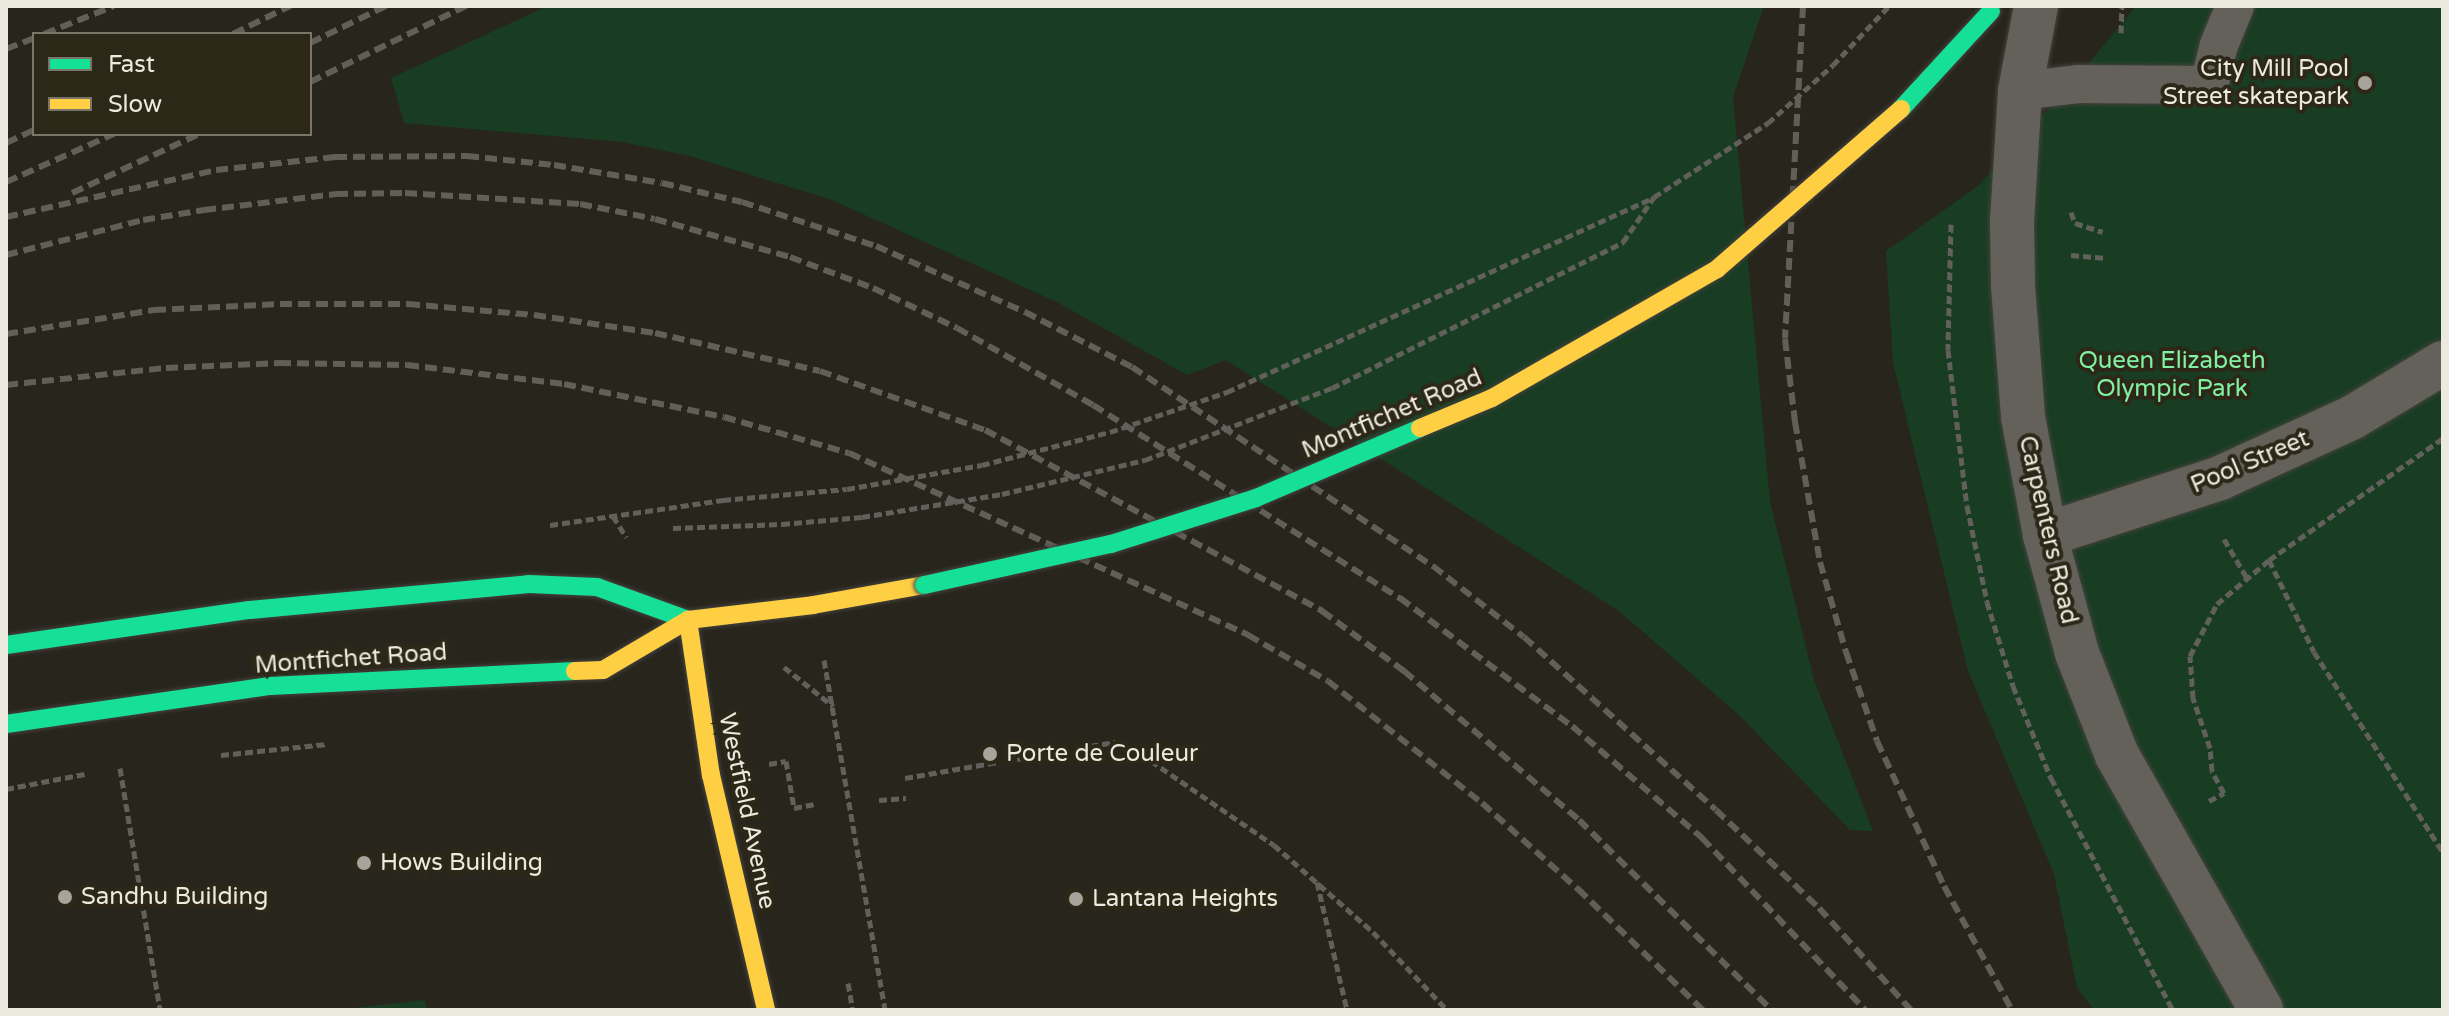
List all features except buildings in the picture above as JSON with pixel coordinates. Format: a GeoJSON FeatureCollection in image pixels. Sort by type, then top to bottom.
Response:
{"type":"FeatureCollection","features":[{"type":"Feature","properties":{"kind":"street","name":"Montfichet Road"},"geometry":{"type":"LineString","coordinates":[[6,724],[270,686],[603,670],[688,620],[813,605],[924,585],[1111,544],[1256,498],[1492,398],[1717,269],[1897,114],[1994,6]]}},
{"type":"Feature","properties":{"kind":"street","name":"Carpenters Road"},"geometry":{"type":"LineString","coordinates":[[2036,6],[2020,91],[2012,221],[2015,338],[2023,417],[2045,535],[2077,653],[2117,755],[2261,1010]]}},
{"type":"Feature","properties":{"kind":"street","name":"Pool Street"},"geometry":{"type":"LineString","coordinates":[[2045,535],[2220,478],[2353,417],[2443,363]]}},
{"type":"Feature","properties":{"kind":"street","name":"Montfichet Road"},"geometry":{"type":"LineString","coordinates":[[6,645],[250,610],[529,584],[597,587],[688,620]]}},
{"type":"Feature","properties":{"kind":"street","name":"Westfield Avenue"},"geometry":{"type":"LineString","coordinates":[[688,620],[711,775],[766,1010]]}},
{"type":"Feature","properties":{"kind":"lane"},"geometry":{"type":"LineString","coordinates":[[2020,91],[2078,84],[2209,85],[2219,45],[2235,6]]}},
{"type":"Feature","properties":{"kind":"path"},"geometry":{"type":"LineString","coordinates":[[571,522],[723,500],[847,489],[982,465],[1110,432],[1227,392],[1313,356],[1654,197],[1768,123],[1833,65],[1889,6]]}},
{"type":"Feature","properties":{"kind":"path"},"geometry":{"type":"LineString","coordinates":[[673,528],[862,517],[1002,494],[1145,460],[1332,388],[1623,242],[1654,197]]}},
{"type":"Feature","properties":{"kind":"path"},"geometry":{"type":"LineString","coordinates":[[2071,212],[2075,223],[2103,232]]}},
{"type":"Feature","properties":{"kind":"path"},"geometry":{"type":"LineString","coordinates":[[2071,255],[2106,258]]}},
{"type":"Feature","properties":{"kind":"path"},"geometry":{"type":"LineString","coordinates":[[2202,805],[2224,793],[2212,771],[2210,748],[2193,698],[2190,656],[2217,604],[2269,560],[2443,438]]}},
{"type":"Feature","properties":{"kind":"path"},"geometry":{"type":"LineString","coordinates":[[2224,539],[2247,578]]}},
{"type":"Feature","properties":{"kind":"path"},"geometry":{"type":"LineString","coordinates":[[2269,560],[2314,652],[2443,852]]}},
{"type":"Feature","properties":{"kind":"path"},"geometry":{"type":"LineString","coordinates":[[834,706],[885,1010]]}},
{"type":"Feature","properties":{"kind":"path"},"geometry":{"type":"LineString","coordinates":[[1090,746],[1116,742],[1141,754],[1274,845],[1373,932],[1447,1010]]}},
{"type":"Feature","properties":{"kind":"path"},"geometry":{"type":"LineString","coordinates":[[219,755],[329,744]]}},
{"type":"Feature","properties":{"kind":"path"},"geometry":{"type":"LineString","coordinates":[[1017,759],[1067,750]]}},
{"type":"Feature","properties":{"kind":"path"},"geometry":{"type":"LineString","coordinates":[[769,764],[786,761],[794,808],[814,804]]}},
{"type":"Feature","properties":{"kind":"path"},"geometry":{"type":"LineString","coordinates":[[905,778],[998,762]]}},
{"type":"Feature","properties":{"kind":"path"},"geometry":{"type":"LineString","coordinates":[[106,770],[132,765]]}},
{"type":"Feature","properties":{"kind":"path"},"geometry":{"type":"LineString","coordinates":[[120,768],[160,1010]]}},
{"type":"Feature","properties":{"kind":"path"},"geometry":{"type":"LineString","coordinates":[[6,789],[92,773]]}},
{"type":"Feature","properties":{"kind":"path"},"geometry":{"type":"LineString","coordinates":[[879,800],[906,798]]}},
{"type":"Feature","properties":{"kind":"path"},"geometry":{"type":"LineString","coordinates":[[2105,863],[2096,868],[2173,1010]]}},
{"type":"Feature","properties":{"kind":"path"},"geometry":{"type":"LineString","coordinates":[[1317,881],[1347,1010]]}},
{"type":"Feature","properties":{"kind":"path"},"geometry":{"type":"LineString","coordinates":[[848,983],[853,1010]]}},
{"type":"Feature","properties":{"kind":"green space"},"geometry":{"type":"Polygon","coordinates":[[[548,6],[1764,6],[1733,97],[1770,502],[1814,680],[1873,831],[1850,830],[1739,715],[1619,611],[1226,360],[1187,375],[1057,302],[832,200],[690,156],[622,142],[404,123],[391,78],[548,6]]]}},
{"type":"Feature","properties":{"kind":"green space","name":"Queen Elizabeth Olympic Park"},"geometry":{"type":"Polygon","coordinates":[[[2136,6],[2443,6],[2443,1010],[2094,1010],[2077,988],[2054,874],[1968,671],[1893,363],[1886,251],[1978,186],[2080,74],[2136,6]]]}},
{"type":"Feature","properties":{"kind":"green space"},"geometry":{"type":"Polygon","coordinates":[[[425,1000],[427,1010],[335,1010],[425,1000]]]}},
{"type":"Feature","properties":{"kind":"railway"},"geometry":{"type":"LineString","coordinates":[[49,32],[114,6]]}},
{"type":"Feature","properties":{"kind":"railway"},"geometry":{"type":"LineString","coordinates":[[237,32],[290,6]]}},
{"type":"Feature","properties":{"kind":"railway"},"geometry":{"type":"LineString","coordinates":[[312,42],[386,6]]}},
{"type":"Feature","properties":{"kind":"railway"},"geometry":{"type":"LineString","coordinates":[[312,81],[466,6]]}},
{"type":"Feature","properties":{"kind":"railway"},"geometry":{"type":"LineString","coordinates":[[1803,6],[1785,339],[1795,422],[1820,562],[1846,652],[1877,741],[1944,886],[2012,1010]]}},
{"type":"Feature","properties":{"kind":"railway"},"geometry":{"type":"LineString","coordinates":[[6,49],[32,39]]}},
{"type":"Feature","properties":{"kind":"railway"},"geometry":{"type":"LineString","coordinates":[[6,143],[32,131]]}},
{"type":"Feature","properties":{"kind":"railway"},"geometry":{"type":"LineString","coordinates":[[6,182],[110,136]]}},
{"type":"Feature","properties":{"kind":"railway"},"geometry":{"type":"LineString","coordinates":[[72,193],[195,136]]}},
{"type":"Feature","properties":{"kind":"railway"},"geometry":{"type":"LineString","coordinates":[[6,217],[216,170],[335,157],[467,156],[554,165],[662,183],[742,202],[876,246],[1025,312],[1132,367],[1433,566],[1524,637],[1716,810],[1819,908],[1911,1010]]}},
{"type":"Feature","properties":{"kind":"railway"},"geometry":{"type":"LineString","coordinates":[[6,255],[143,220],[204,210],[336,194],[405,193],[580,204],[655,219],[790,257],[873,288],[957,328],[1093,405],[1400,598],[1572,726],[1702,838],[1865,1010]]}},
{"type":"Feature","properties":{"kind":"railway"},"geometry":{"type":"LineString","coordinates":[[6,334],[154,310],[280,304],[408,304],[534,315],[655,333],[820,371],[985,430],[1322,611],[1404,671],[1579,820],[1772,1010]]}},
{"type":"Feature","properties":{"kind":"railway"},"geometry":{"type":"LineString","coordinates":[[6,385],[166,368],[279,363],[407,365],[564,384],[724,417],[849,453],[1248,635],[1328,681],[1482,803],[1578,889],[1703,1010]]}},
{"type":"Feature","properties":{"kind":"traffic: fast"},"geometry":{"type":"LineString","coordinates":[[1901,109],[1991,11]]}},
{"type":"Feature","properties":{"kind":"traffic: fast"},"geometry":{"type":"LineString","coordinates":[[924,585],[1111,544],[1256,498],[1420,428]]}},
{"type":"Feature","properties":{"kind":"traffic: fast"},"geometry":{"type":"LineString","coordinates":[[6,645],[250,610],[529,584],[597,587],[688,620]]}},
{"type":"Feature","properties":{"kind":"traffic: fast"},"geometry":{"type":"LineString","coordinates":[[6,724],[270,686],[575,671]]}},
{"type":"Feature","properties":{"kind":"traffic: slow"},"geometry":{"type":"LineString","coordinates":[[1420,428],[1492,398],[1717,269],[1901,109]]}},
{"type":"Feature","properties":{"kind":"traffic: slow"},"geometry":{"type":"LineString","coordinates":[[575,671],[603,670],[688,620],[813,605],[924,585]]}},
{"type":"Feature","properties":{"kind":"traffic: slow"},"geometry":{"type":"LineString","coordinates":[[688,620],[711,775],[766,1010]]}},
{"type":"Feature","properties":{"kind":"place","name":"City Mill Pool Street skatepark"},"geometry":{"type":"Point","coordinates":[2365,83]}},
{"type":"Feature","properties":{"kind":"place","name":"Porte de Couleur"},"geometry":{"type":"Point","coordinates":[990,754]}},
{"type":"Feature","properties":{"kind":"place","name":"Hows Building"},"geometry":{"type":"Point","coordinates":[364,863]}},
{"type":"Feature","properties":{"kind":"place","name":"Sandhu Building"},"geometry":{"type":"Point","coordinates":[65,897]}},
{"type":"Feature","properties":{"kind":"place","name":"Lantana Heights"},"geometry":{"type":"Point","coordinates":[1076,899]}}]}
